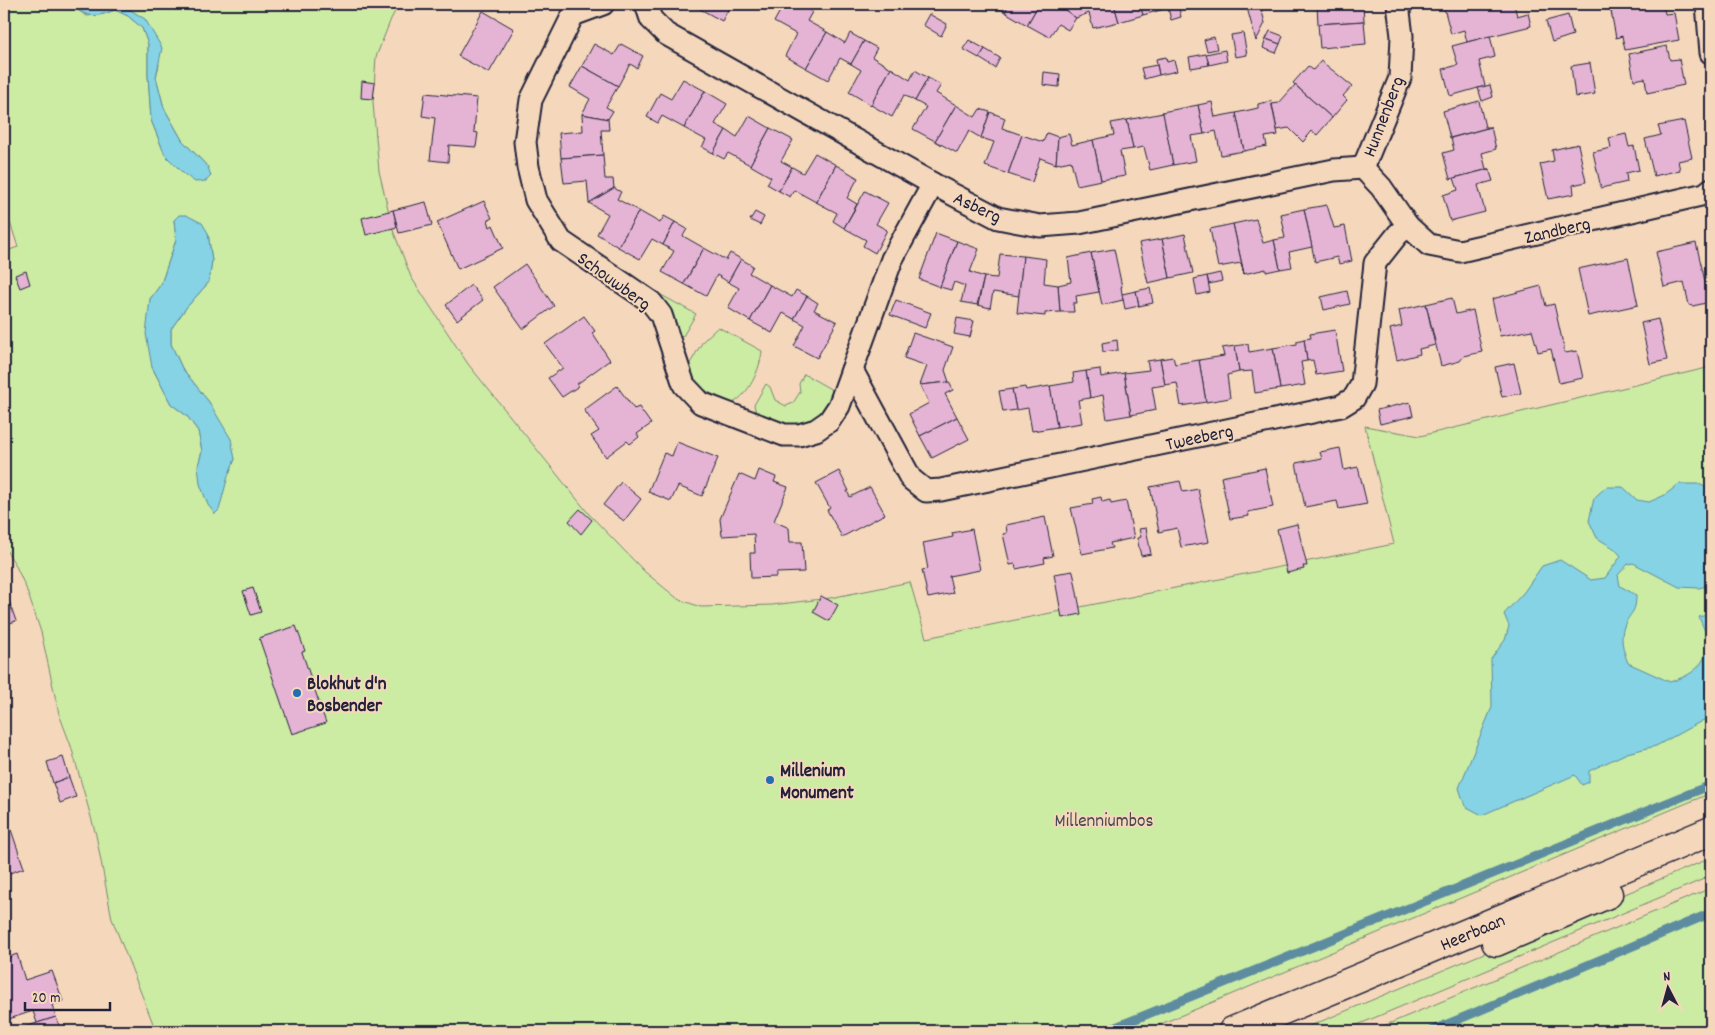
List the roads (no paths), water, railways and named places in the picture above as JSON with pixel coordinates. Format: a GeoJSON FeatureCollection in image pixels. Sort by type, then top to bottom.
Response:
{"type":"FeatureCollection","features":[{"type":"Feature","properties":{"kind":"main road","name":"Heerbaan"},"geometry":{"type":"LineString","coordinates":[[1233,1031],[1711,831]]}},
{"type":"Feature","properties":{"kind":"main road","name":"Heerbaan"},"geometry":{"type":"LineString","coordinates":[[1280,1031],[1711,850]]}},
{"type":"Feature","properties":{"kind":"street","name":"Schouwberg"},"geometry":{"type":"LineString","coordinates":[[603,4],[573,15],[531,100],[525,142],[528,167],[536,200],[561,241],[651,302],[660,316],[684,385],[701,403],[784,435],[799,435],[816,430],[829,421],[839,406],[892,259],[933,184]]}},
{"type":"Feature","properties":{"kind":"street","name":"Asberg"},"geometry":{"type":"LineString","coordinates":[[646,4],[651,18],[666,34],[933,184],[998,218],[1040,226],[1080,223],[1334,170],[1363,168]]}},
{"type":"Feature","properties":{"kind":"street","name":"Hunnenberg"},"geometry":{"type":"LineString","coordinates":[[1363,168],[1400,78],[1402,36],[1398,4]]}},
{"type":"Feature","properties":{"kind":"street"},"geometry":{"type":"LineString","coordinates":[[1707,4],[1711,53]]}},
{"type":"Feature","properties":{"kind":"street"},"geometry":{"type":"LineString","coordinates":[[1363,168],[1381,187],[1408,226]]}},
{"type":"Feature","properties":{"kind":"street","name":"Zandberg"},"geometry":{"type":"LineString","coordinates":[[1408,226],[1429,245],[1460,251],[1705,194],[1711,189]]}},
{"type":"Feature","properties":{"kind":"street","name":"Tweeberg"},"geometry":{"type":"LineString","coordinates":[[852,370],[911,479],[926,491],[941,490],[1341,406],[1354,398],[1362,384],[1375,263],[1398,234],[1408,226]]}},
{"type":"Feature","properties":{"kind":"water"},"geometry":{"type":"Polygon","coordinates":[[[68,4],[121,4],[145,19],[162,48],[156,77],[164,108],[182,140],[208,167],[211,176],[206,181],[195,182],[165,155],[151,120],[148,44],[142,28],[128,16],[115,10],[100,15],[90,15],[68,4]]]}},
{"type":"Feature","properties":{"kind":"water"},"geometry":{"type":"Polygon","coordinates":[[[179,215],[186,215],[202,223],[208,233],[212,261],[209,282],[186,308],[171,329],[171,344],[182,368],[209,402],[231,439],[235,459],[228,476],[219,510],[215,514],[208,505],[200,484],[198,466],[202,451],[198,431],[187,416],[171,404],[152,367],[146,334],[150,299],[161,284],[176,240],[174,220],[179,215]]]}},
{"type":"Feature","properties":{"kind":"water"},"geometry":{"type":"Polygon","coordinates":[[[1679,484],[1699,484],[1711,490],[1711,585],[1699,588],[1679,587],[1633,563],[1628,564],[1618,575],[1620,586],[1636,595],[1636,601],[1623,629],[1622,644],[1628,663],[1670,682],[1691,673],[1704,659],[1710,643],[1699,617],[1711,614],[1711,716],[1656,746],[1627,753],[1589,771],[1589,782],[1582,785],[1575,775],[1482,815],[1465,806],[1459,788],[1492,707],[1491,659],[1505,640],[1509,626],[1504,614],[1524,592],[1542,566],[1560,560],[1591,580],[1605,578],[1621,556],[1615,549],[1597,538],[1589,521],[1594,498],[1606,487],[1623,487],[1637,500],[1649,502],[1665,495],[1679,484]]]}},
{"type":"Feature","properties":{"kind":"waterway"},"geometry":{"type":"LineString","coordinates":[[1106,1031],[1711,785]]}},
{"type":"Feature","properties":{"kind":"waterway"},"geometry":{"type":"LineString","coordinates":[[1431,1031],[1711,913]]}},
{"type":"Feature","properties":{"kind":"place","name":"Blokhut d'n Bosbender"},"geometry":{"type":"Point","coordinates":[297,693]}},
{"type":"Feature","properties":{"kind":"place","name":"Millenium Monument"},"geometry":{"type":"Point","coordinates":[770,780]}},
{"type":"Feature","properties":{"kind":"park label","name":"Millenniumbos"},"geometry":{"type":"Point","coordinates":[1104,819]}}]}
